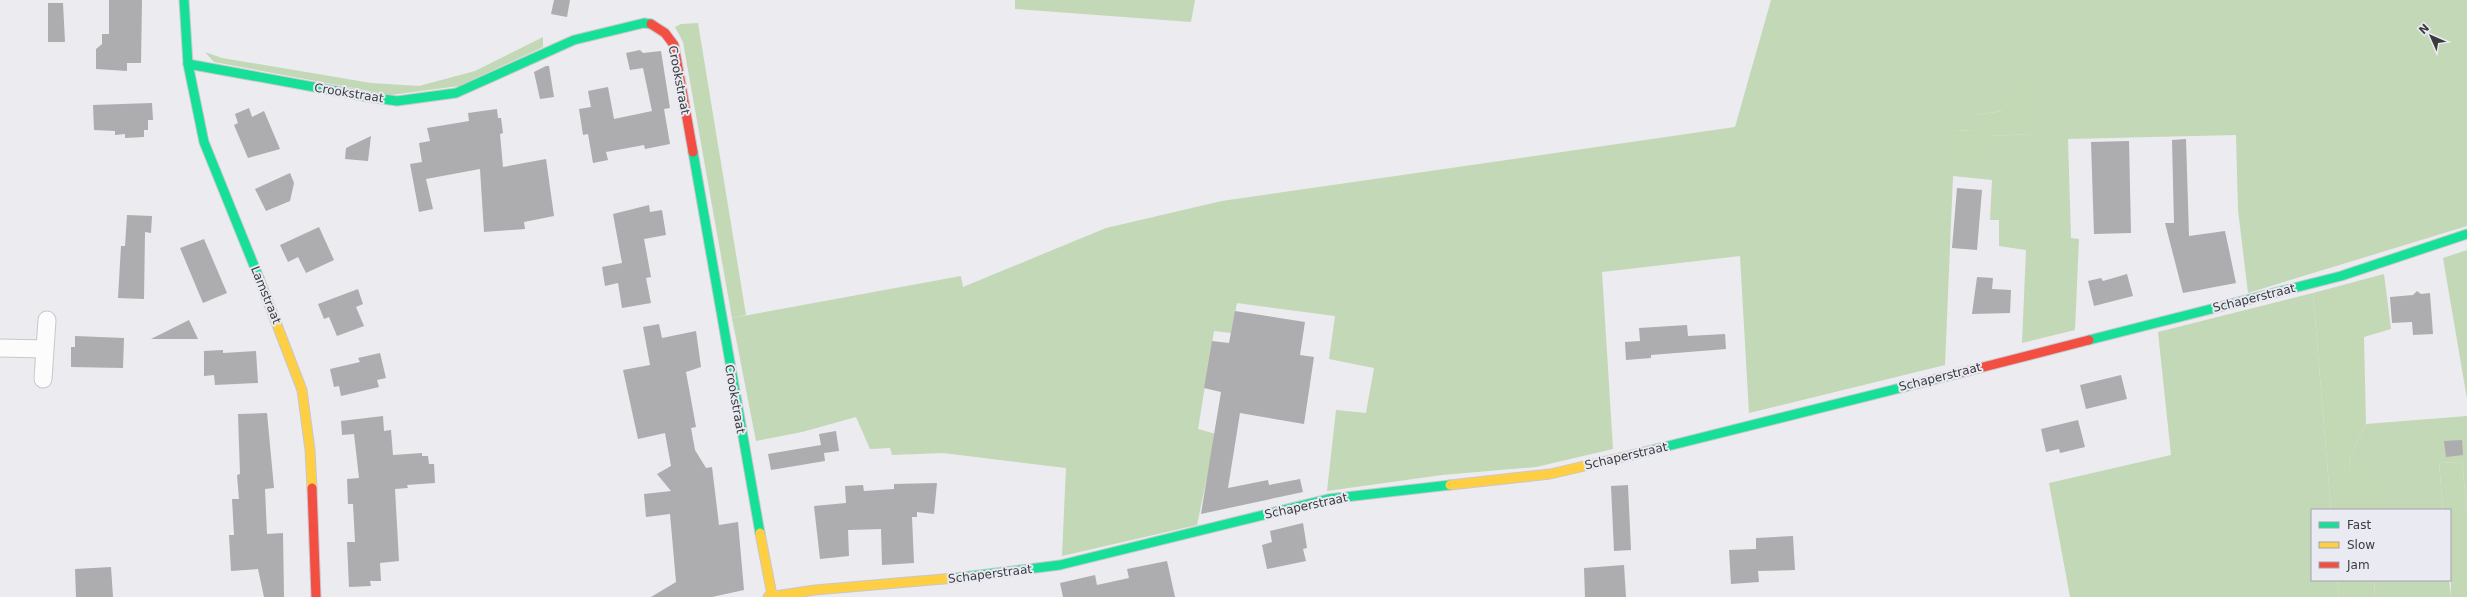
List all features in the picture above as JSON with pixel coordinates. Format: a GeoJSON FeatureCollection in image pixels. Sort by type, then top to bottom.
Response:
{"type":"FeatureCollection","features":[{"type":"Feature","properties":{"kind":"street","name":"Lamstraat"},"geometry":{"type":"LineString","coordinates":[[184,0],[188,64],[204,142],[282,334],[302,390],[310,450],[316,597]]}},
{"type":"Feature","properties":{"kind":"street","name":"Crookstraat"},"geometry":{"type":"LineString","coordinates":[[188,64],[398,101],[424,99],[456,92],[574,40],[596,33],[644,23],[655,25],[665,33],[674,45],[770,596]]}},
{"type":"Feature","properties":{"kind":"street","name":"Schaperstraat"},"geometry":{"type":"LineString","coordinates":[[770,596],[815,590],[918,583],[1060,565],[1328,499],[1550,474],[1647,452],[1886,390],[2107,336],[2334,278],[2467,234]]}},
{"type":"Feature","properties":{"kind":"street"},"geometry":{"type":"LineString","coordinates":[[43,379],[47,320]]}},
{"type":"Feature","properties":{"kind":"street"},"geometry":{"type":"LineString","coordinates":[[0,348],[44,349]]}},
{"type":"Feature","properties":{"kind":"green space"},"geometry":{"type":"Polygon","coordinates":[[[1015,0],[1195,0],[1191,22],[1015,9],[1015,0]]]}},
{"type":"Feature","properties":{"kind":"green space"},"geometry":{"type":"Polygon","coordinates":[[[1771,0],[2467,0],[2467,226],[2248,293],[2238,210],[2236,135],[2068,139],[2071,238],[2079,239],[2075,330],[2022,343],[2026,250],[1999,246],[1999,220],[1990,220],[1992,180],[1953,176],[1945,365],[1749,413],[1740,256],[1602,272],[1613,449],[1536,467],[1442,475],[1327,491],[1336,410],[1366,413],[1374,368],[1329,359],[1335,316],[1237,303],[1231,333],[1214,331],[1198,429],[1216,434],[1197,525],[1062,556],[1066,468],[943,453],[892,455],[890,448],[870,449],[856,417],[802,432],[756,441],[732,318],[961,276],[963,287],[1106,228],[1222,201],[1735,127],[1771,0]],[[2003,111],[1974,115],[1974,130],[1954,131],[1989,136],[2032,134],[2003,111]]]}},
{"type":"Feature","properties":{"kind":"green space"},"geometry":{"type":"Polygon","coordinates":[[[698,23],[746,315],[732,318],[683,42],[675,27],[681,24],[698,23]]]}},
{"type":"Feature","properties":{"kind":"green space"},"geometry":{"type":"Polygon","coordinates":[[[543,37],[543,47],[459,86],[391,95],[214,62],[205,52],[222,58],[371,83],[419,86],[475,71],[543,37]]]}},
{"type":"Feature","properties":{"kind":"green space"},"geometry":{"type":"Polygon","coordinates":[[[2034,83],[2032,134],[1989,136],[1986,164],[1953,160],[1954,131],[1973,130],[1974,115],[2003,111],[2003,87],[2034,83]]]}},
{"type":"Feature","properties":{"kind":"green space"},"geometry":{"type":"Polygon","coordinates":[[[2467,250],[2467,399],[2443,258],[2467,250]]]}},
{"type":"Feature","properties":{"kind":"green space"},"geometry":{"type":"Polygon","coordinates":[[[2384,274],[2391,329],[2364,337],[2366,424],[2350,457],[2349,469],[2376,469],[2376,509],[2331,509],[2313,293],[2384,274]]]}},
{"type":"Feature","properties":{"kind":"green space"},"geometry":{"type":"Polygon","coordinates":[[[2313,293],[2331,509],[2311,509],[2311,581],[2337,581],[2339,597],[2070,597],[2049,483],[2171,455],[2158,332],[2313,293]]]}},
{"type":"Feature","properties":{"kind":"green space"},"geometry":{"type":"Polygon","coordinates":[[[2467,416],[2467,509],[2462,462],[2439,463],[2443,509],[2376,509],[2376,470],[2349,469],[2350,457],[2366,424],[2467,416]]]}},
{"type":"Feature","properties":{"kind":"green space"},"geometry":{"type":"Polygon","coordinates":[[[2462,462],[2467,509],[2467,597],[2451,597],[2451,509],[2443,509],[2439,463],[2462,462]]]}},
{"type":"Feature","properties":{"kind":"green space"},"geometry":{"type":"Polygon","coordinates":[[[2337,581],[2375,581],[2374,597],[2339,597],[2337,581]]]}},
{"type":"Feature","properties":{"kind":"green space"},"geometry":{"type":"Polygon","coordinates":[[[2375,581],[2449,581],[2451,597],[2374,597],[2375,581]]]}},
{"type":"Feature","properties":{"kind":"building"},"geometry":{"type":"Polygon","coordinates":[[[109,0],[142,0],[141,63],[127,63],[127,71],[96,69],[96,49],[102,44],[102,34],[109,34],[109,0]]]}},
{"type":"Feature","properties":{"kind":"building"},"geometry":{"type":"Polygon","coordinates":[[[554,0],[570,0],[567,17],[551,14],[554,0]]]}},
{"type":"Feature","properties":{"kind":"building"},"geometry":{"type":"Polygon","coordinates":[[[48,3],[63,3],[65,42],[48,42],[48,3]]]}},
{"type":"Feature","properties":{"kind":"building"},"geometry":{"type":"Polygon","coordinates":[[[640,50],[643,53],[661,51],[670,108],[664,109],[670,144],[645,149],[644,145],[606,152],[608,160],[593,163],[588,134],[583,135],[579,109],[591,107],[588,91],[608,87],[614,119],[652,111],[643,68],[630,70],[626,53],[640,50]]]}},
{"type":"Feature","properties":{"kind":"building"},"geometry":{"type":"Polygon","coordinates":[[[549,66],[554,97],[540,99],[534,72],[549,66]]]}},
{"type":"Feature","properties":{"kind":"building"},"geometry":{"type":"Polygon","coordinates":[[[152,103],[153,120],[148,120],[148,130],[144,130],[144,137],[125,138],[125,134],[115,135],[115,131],[94,130],[93,105],[152,103]]]}},
{"type":"Feature","properties":{"kind":"building"},"geometry":{"type":"Polygon","coordinates":[[[249,108],[252,117],[264,111],[280,149],[248,158],[234,125],[238,123],[235,114],[249,108]]]}},
{"type":"Feature","properties":{"kind":"building"},"geometry":{"type":"Polygon","coordinates":[[[497,109],[498,118],[501,118],[503,133],[500,134],[503,167],[546,159],[554,216],[524,222],[525,229],[484,232],[480,169],[426,179],[433,209],[419,212],[410,164],[422,162],[419,143],[430,141],[427,128],[469,121],[468,113],[497,109]]]}},
{"type":"Feature","properties":{"kind":"building"},"geometry":{"type":"Polygon","coordinates":[[[371,136],[368,161],[345,159],[346,148],[371,136]]]}},
{"type":"Feature","properties":{"kind":"building"},"geometry":{"type":"Polygon","coordinates":[[[2186,139],[2189,236],[2225,231],[2236,283],[2183,293],[2165,223],[2174,223],[2172,140],[2186,139]]]}},
{"type":"Feature","properties":{"kind":"building"},"geometry":{"type":"Polygon","coordinates":[[[2129,141],[2131,233],[2094,234],[2091,142],[2129,141]]]}},
{"type":"Feature","properties":{"kind":"building"},"geometry":{"type":"Polygon","coordinates":[[[290,173],[294,183],[290,201],[266,211],[255,189],[290,173]]]}},
{"type":"Feature","properties":{"kind":"building"},"geometry":{"type":"Polygon","coordinates":[[[1957,188],[1982,190],[1977,250],[1952,248],[1957,188]]]}},
{"type":"Feature","properties":{"kind":"building"},"geometry":{"type":"Polygon","coordinates":[[[649,205],[650,212],[662,210],[666,235],[644,239],[651,277],[646,278],[651,303],[622,308],[618,283],[605,286],[602,267],[622,263],[613,214],[649,205]]]}},
{"type":"Feature","properties":{"kind":"building"},"geometry":{"type":"Polygon","coordinates":[[[127,215],[152,216],[151,233],[145,232],[144,299],[118,298],[121,246],[125,246],[127,215]]]}},
{"type":"Feature","properties":{"kind":"building"},"geometry":{"type":"Polygon","coordinates":[[[319,227],[334,260],[306,273],[298,257],[288,262],[280,245],[319,227]]]}},
{"type":"Feature","properties":{"kind":"building"},"geometry":{"type":"Polygon","coordinates":[[[204,239],[227,293],[203,303],[180,248],[204,239]]]}},
{"type":"Feature","properties":{"kind":"building"},"geometry":{"type":"Polygon","coordinates":[[[2127,274],[2133,296],[2094,306],[2088,281],[2101,278],[2103,281],[2127,274]]]}},
{"type":"Feature","properties":{"kind":"building"},"geometry":{"type":"Polygon","coordinates":[[[1977,277],[1993,278],[1992,289],[2011,290],[2010,313],[1972,314],[1977,277]]]}},
{"type":"Feature","properties":{"kind":"building"},"geometry":{"type":"Polygon","coordinates":[[[358,289],[363,304],[356,307],[364,326],[337,336],[329,317],[324,319],[318,304],[358,289]]]}},
{"type":"Feature","properties":{"kind":"building"},"geometry":{"type":"Polygon","coordinates":[[[2417,291],[2421,294],[2430,293],[2433,334],[2413,335],[2412,322],[2392,323],[2390,297],[2413,295],[2417,291]]]}},
{"type":"Feature","properties":{"kind":"building"},"geometry":{"type":"Polygon","coordinates":[[[1235,311],[1305,322],[1300,355],[1314,357],[1304,424],[1240,413],[1228,488],[1268,480],[1269,485],[1300,479],[1303,492],[1201,514],[1221,392],[1204,388],[1212,341],[1229,343],[1235,311]]]}},
{"type":"Feature","properties":{"kind":"building"},"geometry":{"type":"Polygon","coordinates":[[[189,320],[198,339],[151,339],[189,320]]]}},
{"type":"Feature","properties":{"kind":"building"},"geometry":{"type":"Polygon","coordinates":[[[659,324],[662,338],[696,331],[701,367],[686,372],[696,427],[691,428],[695,450],[706,468],[712,467],[719,525],[738,522],[744,590],[712,597],[651,597],[676,582],[670,514],[646,517],[644,494],[671,491],[657,474],[671,466],[665,433],[638,439],[623,370],[650,365],[643,327],[659,324]]]}},
{"type":"Feature","properties":{"kind":"building"},"geometry":{"type":"Polygon","coordinates":[[[1687,325],[1688,336],[1725,334],[1726,349],[1651,355],[1651,358],[1626,360],[1625,342],[1640,341],[1639,328],[1687,325]]]}},
{"type":"Feature","properties":{"kind":"building"},"geometry":{"type":"Polygon","coordinates":[[[75,336],[124,338],[123,368],[71,367],[71,347],[75,347],[75,336]]]}},
{"type":"Feature","properties":{"kind":"building"},"geometry":{"type":"Polygon","coordinates":[[[223,350],[223,353],[256,351],[258,383],[215,385],[214,375],[204,376],[204,351],[223,350]]]}},
{"type":"Feature","properties":{"kind":"building"},"geometry":{"type":"Polygon","coordinates":[[[380,353],[386,378],[377,380],[379,387],[341,396],[339,386],[334,387],[330,369],[360,362],[358,358],[380,353]]]}},
{"type":"Feature","properties":{"kind":"building"},"geometry":{"type":"Polygon","coordinates":[[[2121,375],[2127,399],[2086,409],[2080,385],[2121,375]]]}},
{"type":"Feature","properties":{"kind":"building"},"geometry":{"type":"Polygon","coordinates":[[[267,413],[274,488],[265,489],[267,534],[283,533],[284,597],[264,597],[258,569],[231,571],[229,535],[234,535],[232,499],[239,499],[237,475],[240,474],[238,414],[267,413]]]}},
{"type":"Feature","properties":{"kind":"building"},"geometry":{"type":"Polygon","coordinates":[[[383,416],[384,431],[391,430],[393,455],[422,453],[422,456],[428,456],[429,464],[434,464],[435,483],[407,485],[408,488],[395,489],[399,561],[380,563],[381,581],[370,581],[371,586],[349,587],[347,542],[355,542],[353,504],[348,504],[347,479],[359,478],[354,434],[342,435],[341,421],[383,416]]]}},
{"type":"Feature","properties":{"kind":"building"},"geometry":{"type":"Polygon","coordinates":[[[2078,420],[2085,447],[2060,453],[2059,449],[2046,452],[2041,429],[2078,420]]]}},
{"type":"Feature","properties":{"kind":"building"},"geometry":{"type":"Polygon","coordinates":[[[836,431],[839,451],[824,453],[825,461],[771,470],[768,454],[821,445],[819,434],[836,431]]]}},
{"type":"Feature","properties":{"kind":"building"},"geometry":{"type":"Polygon","coordinates":[[[2462,440],[2463,455],[2446,457],[2444,441],[2462,440]]]}},
{"type":"Feature","properties":{"kind":"building"},"geometry":{"type":"Polygon","coordinates":[[[937,483],[934,514],[917,512],[917,517],[912,517],[914,563],[882,565],[881,529],[848,530],[849,556],[820,559],[814,506],[846,503],[845,486],[863,485],[864,491],[894,489],[894,484],[937,483]]]}},
{"type":"Feature","properties":{"kind":"building"},"geometry":{"type":"Polygon","coordinates":[[[1628,485],[1631,550],[1614,551],[1611,486],[1628,485]]]}},
{"type":"Feature","properties":{"kind":"building"},"geometry":{"type":"Polygon","coordinates":[[[1303,523],[1307,548],[1303,549],[1306,561],[1267,569],[1262,545],[1272,542],[1270,531],[1303,523]]]}},
{"type":"Feature","properties":{"kind":"building"},"geometry":{"type":"Polygon","coordinates":[[[1793,536],[1795,570],[1758,571],[1759,582],[1731,584],[1729,550],[1756,549],[1756,538],[1793,536]]]}},
{"type":"Feature","properties":{"kind":"building"},"geometry":{"type":"Polygon","coordinates":[[[1167,561],[1175,597],[1063,597],[1060,583],[1095,575],[1097,585],[1129,578],[1127,569],[1167,561]]]}},
{"type":"Feature","properties":{"kind":"building"},"geometry":{"type":"Polygon","coordinates":[[[1624,565],[1626,597],[1585,597],[1584,568],[1624,565]]]}},
{"type":"Feature","properties":{"kind":"building"},"geometry":{"type":"Polygon","coordinates":[[[111,567],[113,597],[76,597],[75,569],[111,567]]]}},
{"type":"Feature","properties":{"kind":"traffic: fast"},"geometry":{"type":"LineString","coordinates":[[184,0],[188,64],[204,142],[259,278]]}},
{"type":"Feature","properties":{"kind":"traffic: fast"},"geometry":{"type":"LineString","coordinates":[[188,64],[397,101],[456,93],[574,40],[644,23],[651,24]]}},
{"type":"Feature","properties":{"kind":"traffic: fast"},"geometry":{"type":"LineString","coordinates":[[693,152],[760,533]]}},
{"type":"Feature","properties":{"kind":"traffic: fast"},"geometry":{"type":"LineString","coordinates":[[2089,340],[2341,276],[2467,234]]}},
{"type":"Feature","properties":{"kind":"traffic: fast"},"geometry":{"type":"LineString","coordinates":[[1632,455],[1960,373]]}},
{"type":"Feature","properties":{"kind":"traffic: fast"},"geometry":{"type":"LineString","coordinates":[[955,578],[1060,565],[1328,499],[1450,485]]}},
{"type":"Feature","properties":{"kind":"traffic: slow"},"geometry":{"type":"LineString","coordinates":[[259,278],[302,390],[310,450],[312,488]]}},
{"type":"Feature","properties":{"kind":"traffic: slow"},"geometry":{"type":"LineString","coordinates":[[1450,485],[1550,474],[1632,455]]}},
{"type":"Feature","properties":{"kind":"traffic: slow"},"geometry":{"type":"LineString","coordinates":[[760,533],[772,595]]}},
{"type":"Feature","properties":{"kind":"traffic: slow"},"geometry":{"type":"LineString","coordinates":[[768,597],[815,590],[955,578]]}},
{"type":"Feature","properties":{"kind":"traffic: jam"},"geometry":{"type":"LineString","coordinates":[[651,24],[665,33],[674,45],[693,152]]}},
{"type":"Feature","properties":{"kind":"traffic: jam"},"geometry":{"type":"LineString","coordinates":[[1960,373],[2089,340]]}},
{"type":"Feature","properties":{"kind":"traffic: jam"},"geometry":{"type":"LineString","coordinates":[[312,488],[316,597]]}}]}
